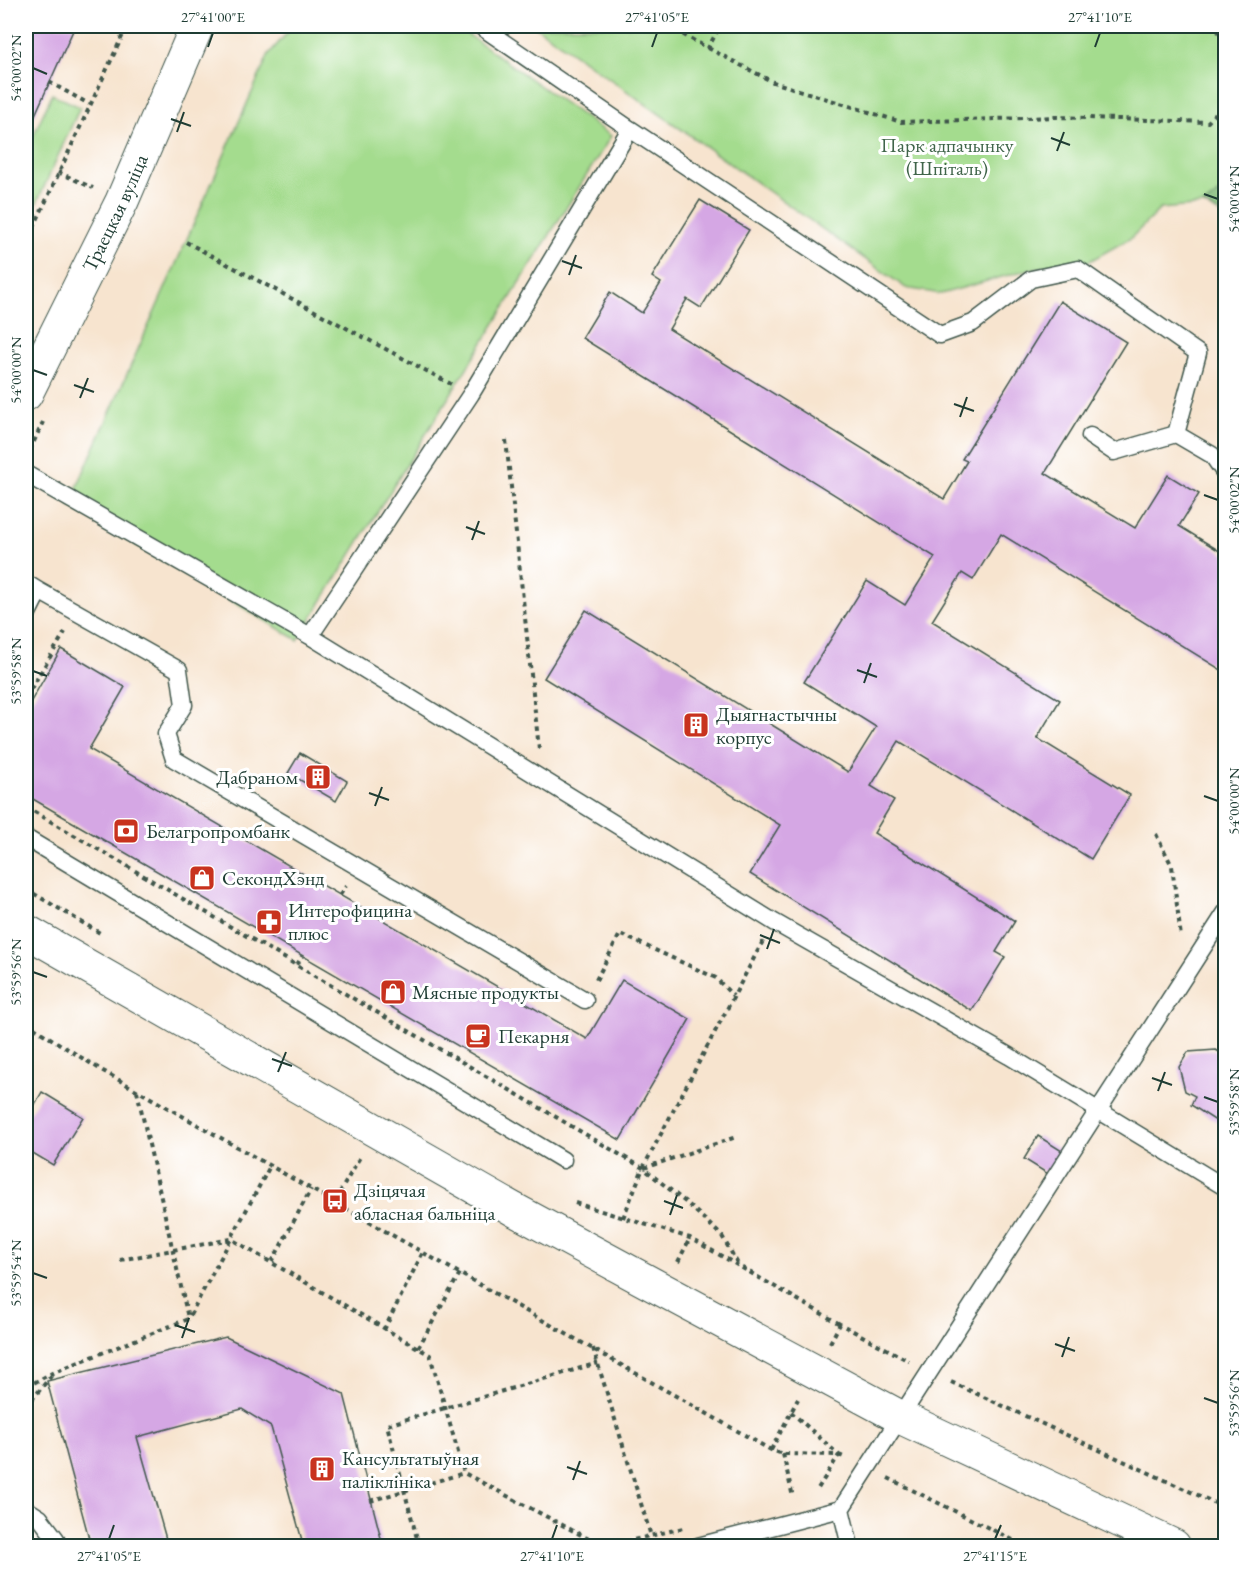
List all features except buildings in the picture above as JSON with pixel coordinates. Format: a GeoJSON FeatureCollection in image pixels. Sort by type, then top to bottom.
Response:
{"type":"FeatureCollection","features":[{"type":"Feature","properties":{"kind":"main road","name":"Траецкая вуліца"},"geometry":{"type":"LineString","coordinates":[[26,394],[122,201],[197,26]]}},
{"type":"Feature","properties":{"kind":"main road"},"geometry":{"type":"LineString","coordinates":[[26,931],[581,1246],[814,1371],[900,1417],[1174,1546]]}},
{"type":"Feature","properties":{"kind":"lane"},"geometry":{"type":"LineString","coordinates":[[480,26],[630,129],[940,335],[973,323],[1031,279],[1078,269],[1198,353],[1176,434]]}},
{"type":"Feature","properties":{"kind":"lane"},"geometry":{"type":"LineString","coordinates":[[310,636],[471,394],[630,129]]}},
{"type":"Feature","properties":{"kind":"lane"},"geometry":{"type":"LineString","coordinates":[[1090,436],[1114,452],[1176,434],[1212,454],[1226,475]]}},
{"type":"Feature","properties":{"kind":"lane"},"geometry":{"type":"LineString","coordinates":[[26,474],[310,636],[774,922],[1009,1056],[1226,1188]]}},
{"type":"Feature","properties":{"kind":"lane"},"geometry":{"type":"LineString","coordinates":[[31,598],[179,670],[184,705],[166,734],[174,759],[585,1000]]}},
{"type":"Feature","properties":{"kind":"lane"},"geometry":{"type":"LineString","coordinates":[[26,838],[563,1160]]}},
{"type":"Feature","properties":{"kind":"lane"},"geometry":{"type":"LineString","coordinates":[[698,1546],[841,1509],[1096,1110],[1226,912]]}},
{"type":"Feature","properties":{"kind":"lane"},"geometry":{"type":"LineString","coordinates":[[26,1509],[40,1518],[56,1539],[55,1546]]}},
{"type":"Feature","properties":{"kind":"lane"},"geometry":{"type":"LineString","coordinates":[[841,1509],[850,1546]]}},
{"type":"Feature","properties":{"kind":"path"},"geometry":{"type":"LineString","coordinates":[[26,244],[126,26]]}},
{"type":"Feature","properties":{"kind":"path"},"geometry":{"type":"LineString","coordinates":[[667,26],[774,82],[902,122],[1057,117],[1208,122],[1226,101]]}},
{"type":"Feature","properties":{"kind":"path"},"geometry":{"type":"LineString","coordinates":[[708,48],[720,26]]}},
{"type":"Feature","properties":{"kind":"path"},"geometry":{"type":"LineString","coordinates":[[1210,26],[1226,37]]}},
{"type":"Feature","properties":{"kind":"path"},"geometry":{"type":"LineString","coordinates":[[49,82],[89,104]]}},
{"type":"Feature","properties":{"kind":"path"},"geometry":{"type":"LineString","coordinates":[[186,242],[471,394]]}},
{"type":"Feature","properties":{"kind":"path"},"geometry":{"type":"LineString","coordinates":[[506,440],[542,781]]}},
{"type":"Feature","properties":{"kind":"path"},"geometry":{"type":"LineString","coordinates":[[26,697],[70,623],[31,598]]}},
{"type":"Feature","properties":{"kind":"path"},"geometry":{"type":"LineString","coordinates":[[26,807],[643,1168],[688,1204],[722,1236],[739,1266]]}},
{"type":"Feature","properties":{"kind":"path"},"geometry":{"type":"LineString","coordinates":[[1156,834],[1172,866],[1186,973]]}},
{"type":"Feature","properties":{"kind":"path"},"geometry":{"type":"LineString","coordinates":[[774,922],[643,1168],[623,1218],[690,1239],[929,1372],[1226,1508]]}},
{"type":"Feature","properties":{"kind":"path"},"geometry":{"type":"LineString","coordinates":[[585,1000],[621,934],[716,978],[733,996]]}},
{"type":"Feature","properties":{"kind":"path"},"geometry":{"type":"LineString","coordinates":[[297,965],[302,956]]}},
{"type":"Feature","properties":{"kind":"path"},"geometry":{"type":"LineString","coordinates":[[26,1023],[137,1090],[771,1450],[783,1454],[839,1455]]}},
{"type":"Feature","properties":{"kind":"path"},"geometry":{"type":"LineString","coordinates":[[137,1090],[188,1319]]}},
{"type":"Feature","properties":{"kind":"path"},"geometry":{"type":"LineString","coordinates":[[335,1201],[375,1130]]}},
{"type":"Feature","properties":{"kind":"path"},"geometry":{"type":"LineString","coordinates":[[643,1168],[736,1137]]}},
{"type":"Feature","properties":{"kind":"path"},"geometry":{"type":"LineString","coordinates":[[26,1387],[54,1372],[188,1319],[270,1166]]}},
{"type":"Feature","properties":{"kind":"path"},"geometry":{"type":"LineString","coordinates":[[272,1262],[310,1189]]}},
{"type":"Feature","properties":{"kind":"path"},"geometry":{"type":"LineString","coordinates":[[120,1260],[231,1239],[430,1355],[464,1473]]}},
{"type":"Feature","properties":{"kind":"path"},"geometry":{"type":"LineString","coordinates":[[384,1329],[423,1252]]}},
{"type":"Feature","properties":{"kind":"path"},"geometry":{"type":"LineString","coordinates":[[418,1348],[460,1273]]}},
{"type":"Feature","properties":{"kind":"path"},"geometry":{"type":"LineString","coordinates":[[771,1450],[840,1324]]}},
{"type":"Feature","properties":{"kind":"path"},"geometry":{"type":"LineString","coordinates":[[593,1348],[651,1536]]}},
{"type":"Feature","properties":{"kind":"path"},"geometry":{"type":"LineString","coordinates":[[419,1546],[387,1425],[598,1363]]}},
{"type":"Feature","properties":{"kind":"path"},"geometry":{"type":"LineString","coordinates":[[26,1407],[54,1372]]}},
{"type":"Feature","properties":{"kind":"path"},"geometry":{"type":"LineString","coordinates":[[791,1412],[839,1455],[1024,1546]]}},
{"type":"Feature","properties":{"kind":"path"},"geometry":{"type":"LineString","coordinates":[[783,1454],[794,1498]]}},
{"type":"Feature","properties":{"kind":"path"},"geometry":{"type":"LineString","coordinates":[[370,1501],[464,1473],[603,1546]]}},
{"type":"Feature","properties":{"kind":"green space"},"geometry":{"type":"Polygon","coordinates":[[[293,26],[456,26],[611,136],[298,640],[69,505],[269,54],[293,26]]]}},
{"type":"Feature","properties":{"kind":"green space","name":"Парк адпачынку (Шпіталь)"},"geometry":{"type":"Polygon","coordinates":[[[535,26],[1225,26],[1225,189],[1204,205],[1160,209],[1131,238],[1088,262],[1030,269],[941,294],[906,288],[535,26]]]}},
{"type":"Feature","properties":{"kind":"green space"},"geometry":{"type":"Polygon","coordinates":[[[52,94],[80,107],[26,227],[26,152],[52,94]]]}},
{"type":"Feature","properties":{"kind":"green space"},"geometry":{"type":"Polygon","coordinates":[[[1225,189],[1225,217],[1204,205],[1225,189]]]}},
{"type":"Feature","properties":{"kind":"place","name":"Дыягнастычны корпус"},"geometry":{"type":"Point","coordinates":[696,725]}},
{"type":"Feature","properties":{"kind":"place","name":"Дабраном"},"geometry":{"type":"Point","coordinates":[318,777]}},
{"type":"Feature","properties":{"kind":"place","name":"Белагропромбанк"},"geometry":{"type":"Point","coordinates":[126,831]}},
{"type":"Feature","properties":{"kind":"place","name":"СекондХэнд"},"geometry":{"type":"Point","coordinates":[202,878]}},
{"type":"Feature","properties":{"kind":"place","name":"Интерофицина плюс"},"geometry":{"type":"Point","coordinates":[269,922]}},
{"type":"Feature","properties":{"kind":"place","name":"Мясные продукты"},"geometry":{"type":"Point","coordinates":[393,992]}},
{"type":"Feature","properties":{"kind":"place","name":"Пекарня"},"geometry":{"type":"Point","coordinates":[478,1036]}},
{"type":"Feature","properties":{"kind":"place","name":"Дзіцячая абласная бальніца"},"geometry":{"type":"Point","coordinates":[335,1201]}},
{"type":"Feature","properties":{"kind":"place","name":"Кансультатыўная паліклініка"},"geometry":{"type":"Point","coordinates":[322,1469]}}]}
